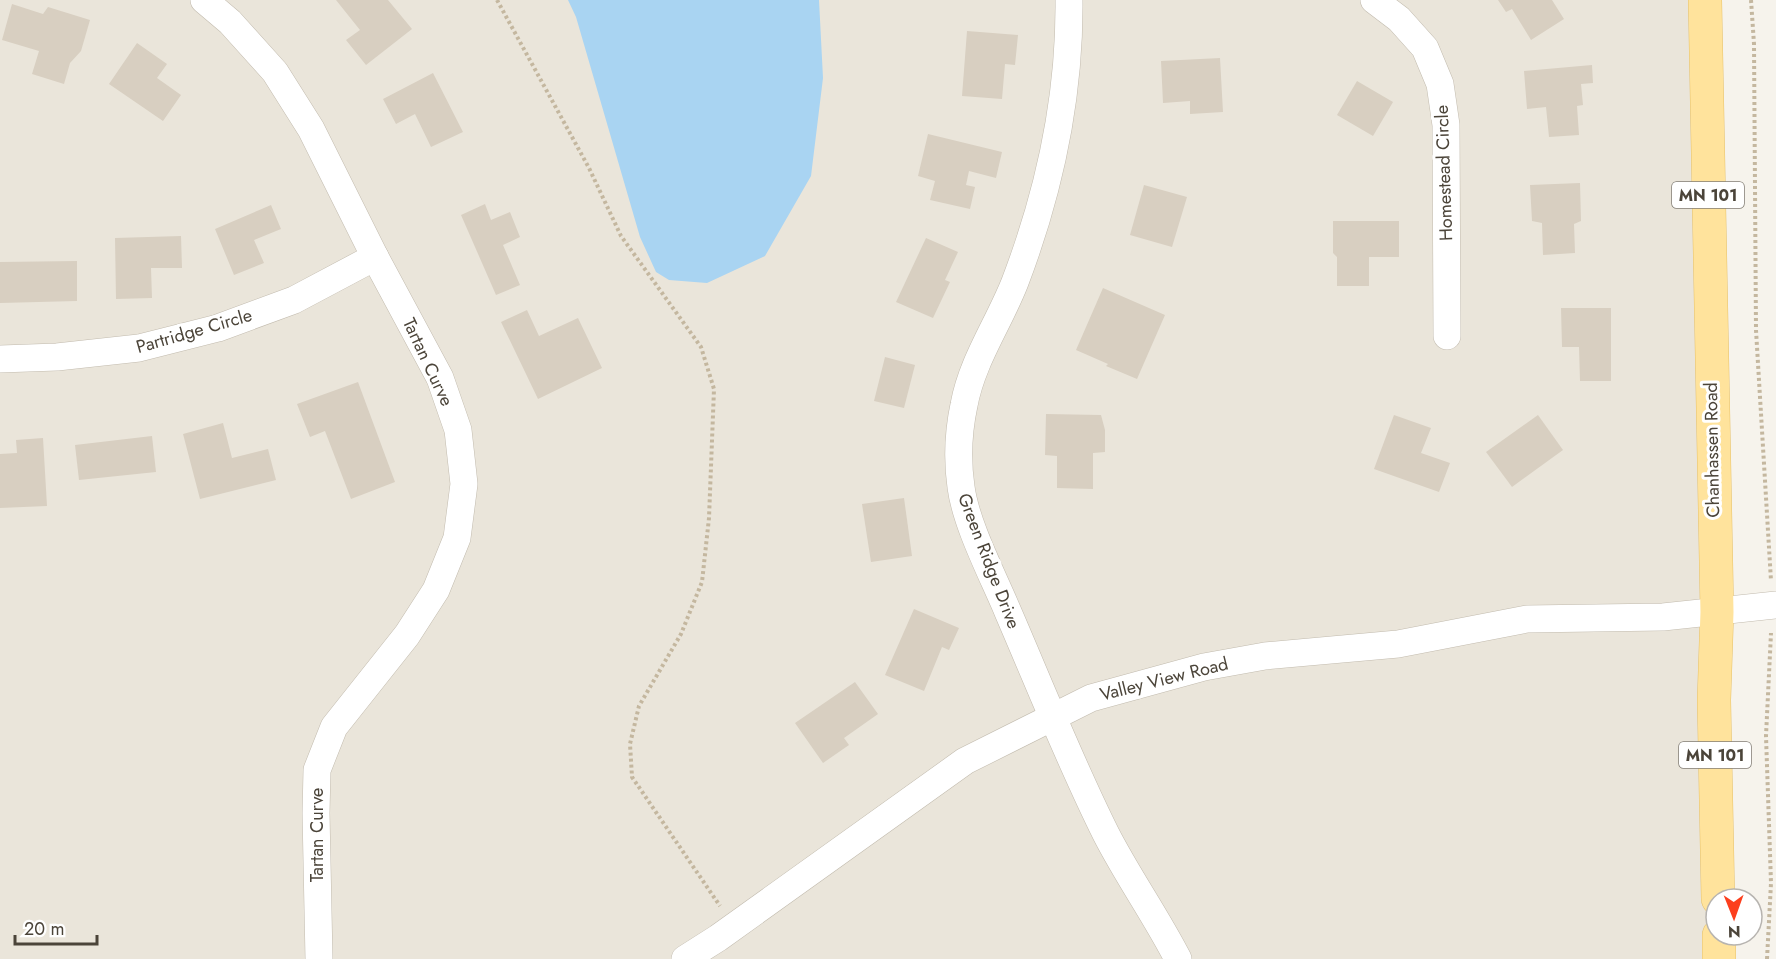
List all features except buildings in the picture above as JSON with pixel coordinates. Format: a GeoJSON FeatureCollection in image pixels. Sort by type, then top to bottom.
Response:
{"type":"FeatureCollection","features":[{"type":"Feature","properties":{"kind":"main road","name":"Chanhassen Road"},"geometry":{"type":"LineString","coordinates":[[1704,0],[1717,612],[1714,708],[1718,887]]}},
{"type":"Feature","properties":{"kind":"street","name":"Tartan Curve"},"geometry":{"type":"LineString","coordinates":[[204,0],[230,22],[275,72],[311,129],[375,257],[440,378],[458,430],[464,484],[457,538],[436,590],[407,635],[334,727],[317,770],[319,959]]}},
{"type":"Feature","properties":{"kind":"street","name":"Green Ridge Drive"},"geometry":{"type":"LineString","coordinates":[[1069,0],[1069,34],[1061,119],[1043,204],[1014,284],[978,360],[964,402],[957,446],[961,489],[974,531],[1106,833],[1178,959]]}},
{"type":"Feature","properties":{"kind":"street","name":"Homestead Circle"},"geometry":{"type":"LineString","coordinates":[[1374,0],[1400,19],[1425,48],[1440,84],[1446,124],[1447,336]]}},
{"type":"Feature","properties":{"kind":"street","name":"Partridge Circle"},"geometry":{"type":"LineString","coordinates":[[0,359],[57,357],[138,348],[218,328],[294,300],[375,257]]}},
{"type":"Feature","properties":{"kind":"street","name":"Valley View Road"},"geometry":{"type":"LineString","coordinates":[[685,959],[727,941],[965,761],[1091,698],[1204,667],[1265,656],[1398,644],[1527,619],[1663,617],[1774,606]]}},
{"type":"Feature","properties":{"kind":"path"},"geometry":{"type":"LineString","coordinates":[[496,0],[589,168],[621,236],[701,347],[714,389],[709,518],[702,582],[681,634],[639,706],[630,744],[632,777],[727,941]]}},
{"type":"Feature","properties":{"kind":"path"},"geometry":{"type":"LineString","coordinates":[[1751,0],[1754,44],[1756,330],[1774,606],[1766,736],[1771,884],[1767,959]]}},
{"type":"Feature","properties":{"kind":"shaded area"},"geometry":{"type":"Polygon","coordinates":[[[0,0],[1706,0],[1715,887],[1704,887],[1704,947],[1718,947],[1720,959],[0,959],[0,0]]]}},
{"type":"Feature","properties":{"kind":"water"},"geometry":{"type":"Polygon","coordinates":[[[568,0],[819,0],[823,78],[811,176],[765,256],[707,283],[669,280],[656,272],[640,237],[576,17],[568,0]]]}}]}
